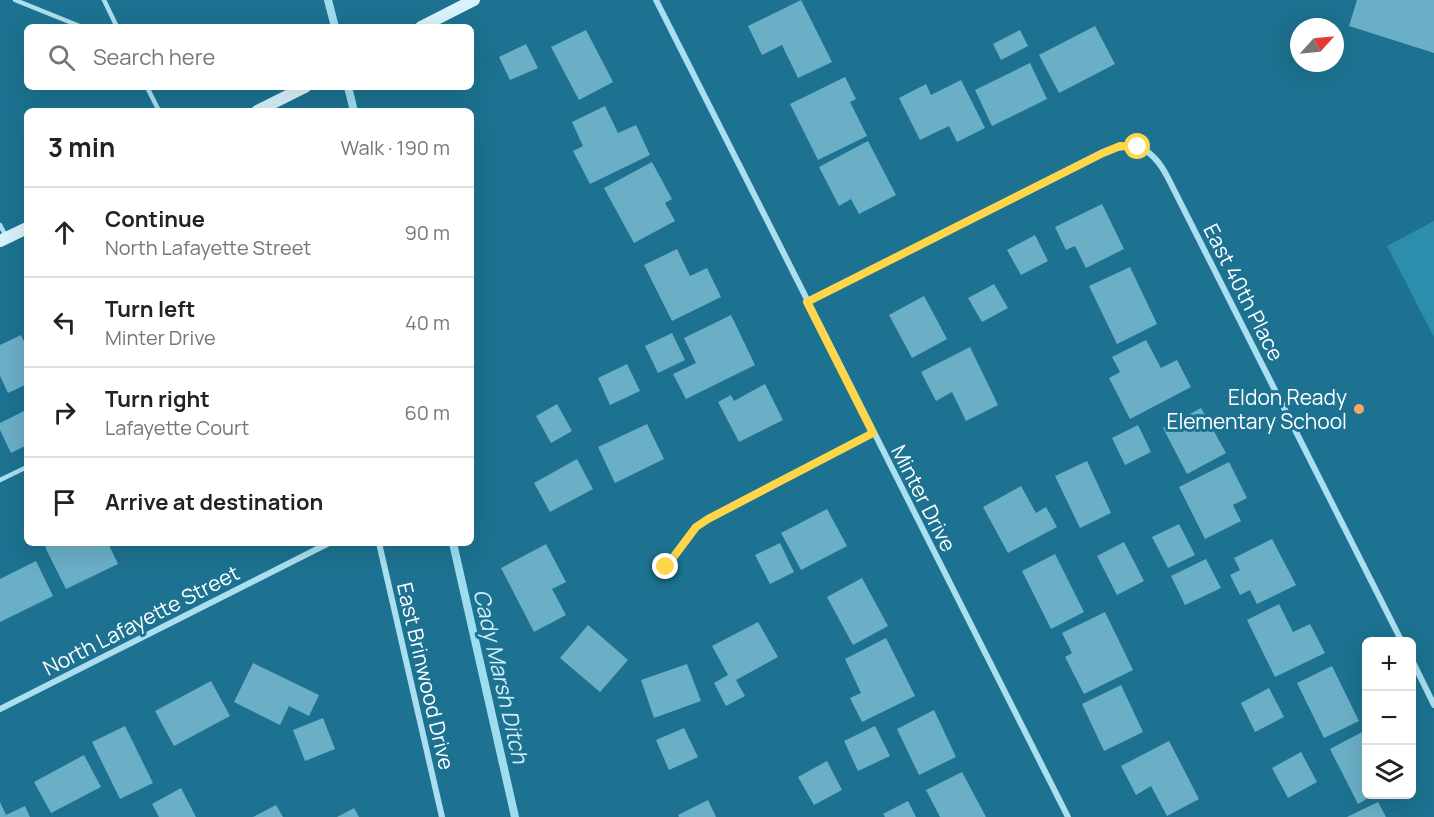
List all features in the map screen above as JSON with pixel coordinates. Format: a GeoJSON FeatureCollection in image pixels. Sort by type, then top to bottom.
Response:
{"type":"FeatureCollection","features":[{"type":"Feature","properties":{"kind":"street"},"geometry":{"type":"LineString","coordinates":[[427,24],[474,0]]}},
{"type":"Feature","properties":{"kind":"street","name":"Minter Drive"},"geometry":{"type":"LineString","coordinates":[[656,0],[1068,817]]}},
{"type":"Feature","properties":{"kind":"street"},"geometry":{"type":"LineString","coordinates":[[275,107],[300,90]]}},
{"type":"Feature","properties":{"kind":"street","name":"East 40th Place"},"geometry":{"type":"LineString","coordinates":[[807,302],[1103,153],[1120,146],[1138,147],[1150,152],[1167,176],[1399,637]]}},
{"type":"Feature","properties":{"kind":"street"},"geometry":{"type":"LineString","coordinates":[[3,240],[24,230]]}},
{"type":"Feature","properties":{"kind":"street"},"geometry":{"type":"LineString","coordinates":[[666,567],[696,527],[708,519],[873,433]]}},
{"type":"Feature","properties":{"kind":"street","name":"North Lafayette Street"},"geometry":{"type":"LineString","coordinates":[[0,709],[323,546]]}},
{"type":"Feature","properties":{"kind":"street","name":"East Brinwood Drive"},"geometry":{"type":"LineString","coordinates":[[380,546],[442,817]]}},
{"type":"Feature","properties":{"kind":"street"},"geometry":{"type":"LineString","coordinates":[[1416,668],[1434,705]]}},
{"type":"Feature","properties":{"kind":"lane"},"geometry":{"type":"LineString","coordinates":[[15,0],[75,24]]}},
{"type":"Feature","properties":{"kind":"lane"},"geometry":{"type":"LineString","coordinates":[[104,0],[116,24]]}},
{"type":"Feature","properties":{"kind":"lane"},"geometry":{"type":"LineString","coordinates":[[148,90],[158,108]]}},
{"type":"Feature","properties":{"kind":"lane"},"geometry":{"type":"LineString","coordinates":[[0,225],[3,240]]}},
{"type":"Feature","properties":{"kind":"lane"},"geometry":{"type":"LineString","coordinates":[[0,480],[24,468]]}},
{"type":"Feature","properties":{"kind":"shaded area"},"geometry":{"type":"Polygon","coordinates":[[[1434,221],[1434,337],[1387,246],[1434,221]]]}},
{"type":"Feature","properties":{"kind":"building"},"geometry":{"type":"Polygon","coordinates":[[[801,0],[832,62],[798,78],[782,45],[762,55],[748,26],[801,0]]]}},
{"type":"Feature","properties":{"kind":"building"},"geometry":{"type":"Polygon","coordinates":[[[1357,0],[1434,0],[1434,53],[1349,26],[1357,0]]]}},
{"type":"Feature","properties":{"kind":"building"},"geometry":{"type":"Polygon","coordinates":[[[1095,26],[1115,64],[1059,93],[1039,55],[1095,26]]]}},
{"type":"Feature","properties":{"kind":"building"},"geometry":{"type":"Polygon","coordinates":[[[586,30],[613,82],[579,100],[551,47],[586,30]]]}},
{"type":"Feature","properties":{"kind":"building"},"geometry":{"type":"Polygon","coordinates":[[[1020,30],[1028,46],[1001,60],[993,44],[1020,30]]]}},
{"type":"Feature","properties":{"kind":"building"},"geometry":{"type":"Polygon","coordinates":[[[526,44],[538,68],[510,80],[499,57],[526,44]]]}},
{"type":"Feature","properties":{"kind":"building"},"geometry":{"type":"Polygon","coordinates":[[[1030,63],[1047,99],[992,126],[975,90],[1030,63]]]}},
{"type":"Feature","properties":{"kind":"building"},"geometry":{"type":"Polygon","coordinates":[[[845,77],[856,99],[850,102],[867,136],[818,160],[790,104],[845,77]]]}},
{"type":"Feature","properties":{"kind":"building"},"geometry":{"type":"Polygon","coordinates":[[[961,80],[985,128],[957,142],[949,126],[920,140],[899,98],[926,84],[931,95],[961,80]]]}},
{"type":"Feature","properties":{"kind":"building"},"geometry":{"type":"Polygon","coordinates":[[[605,106],[618,133],[636,125],[650,155],[590,184],[573,151],[583,146],[572,122],[605,106]]]}},
{"type":"Feature","properties":{"kind":"building"},"geometry":{"type":"Polygon","coordinates":[[[868,141],[896,195],[859,214],[851,199],[839,206],[819,167],[868,141]]]}},
{"type":"Feature","properties":{"kind":"building"},"geometry":{"type":"Polygon","coordinates":[[[652,162],[672,199],[665,203],[675,221],[634,243],[604,188],[652,162]]]}},
{"type":"Feature","properties":{"kind":"building"},"geometry":{"type":"Polygon","coordinates":[[[1102,204],[1124,249],[1086,268],[1075,246],[1066,250],[1055,227],[1102,204]]]}},
{"type":"Feature","properties":{"kind":"building"},"geometry":{"type":"Polygon","coordinates":[[[1035,235],[1048,261],[1021,275],[1007,250],[1035,235]]]}},
{"type":"Feature","properties":{"kind":"building"},"geometry":{"type":"Polygon","coordinates":[[[677,249],[690,276],[707,268],[721,297],[672,321],[644,265],[677,249]]]}},
{"type":"Feature","properties":{"kind":"building"},"geometry":{"type":"Polygon","coordinates":[[[1130,267],[1157,324],[1117,344],[1089,286],[1130,267]]]}},
{"type":"Feature","properties":{"kind":"building"},"geometry":{"type":"Polygon","coordinates":[[[994,284],[1008,308],[982,322],[968,298],[994,284]]]}},
{"type":"Feature","properties":{"kind":"building"},"geometry":{"type":"Polygon","coordinates":[[[924,296],[947,339],[912,358],[889,315],[924,296]]]}},
{"type":"Feature","properties":{"kind":"building"},"geometry":{"type":"Polygon","coordinates":[[[731,315],[755,365],[686,399],[673,374],[696,363],[684,338],[731,315]]]}},
{"type":"Feature","properties":{"kind":"building"},"geometry":{"type":"Polygon","coordinates":[[[672,333],[685,360],[658,373],[645,346],[672,333]]]}},
{"type":"Feature","properties":{"kind":"building"},"geometry":{"type":"Polygon","coordinates":[[[21,335],[24,342],[24,385],[8,393],[0,376],[0,345],[21,335]]]}},
{"type":"Feature","properties":{"kind":"building"},"geometry":{"type":"Polygon","coordinates":[[[1146,340],[1161,368],[1177,360],[1191,387],[1130,419],[1109,378],[1120,372],[1112,357],[1146,340]]]}},
{"type":"Feature","properties":{"kind":"building"},"geometry":{"type":"Polygon","coordinates":[[[970,347],[998,405],[966,421],[952,392],[936,401],[921,372],[970,347]]]}},
{"type":"Feature","properties":{"kind":"building"},"geometry":{"type":"Polygon","coordinates":[[[627,364],[640,391],[610,405],[598,378],[627,364]]]}},
{"type":"Feature","properties":{"kind":"building"},"geometry":{"type":"Polygon","coordinates":[[[765,384],[783,420],[739,442],[718,402],[731,395],[734,401],[765,384]]]}},
{"type":"Feature","properties":{"kind":"building"},"geometry":{"type":"Polygon","coordinates":[[[557,404],[572,431],[551,443],[536,416],[557,404]]]}},
{"type":"Feature","properties":{"kind":"building"},"geometry":{"type":"Polygon","coordinates":[[[1201,408],[1226,453],[1187,474],[1163,428],[1201,408]]]}},
{"type":"Feature","properties":{"kind":"building"},"geometry":{"type":"Polygon","coordinates":[[[24,411],[24,446],[11,453],[0,430],[0,423],[24,411]]]}},
{"type":"Feature","properties":{"kind":"building"},"geometry":{"type":"Polygon","coordinates":[[[647,424],[664,459],[615,483],[598,447],[647,424]]]}},
{"type":"Feature","properties":{"kind":"building"},"geometry":{"type":"Polygon","coordinates":[[[1138,425],[1151,452],[1125,465],[1112,438],[1138,425]]]}},
{"type":"Feature","properties":{"kind":"building"},"geometry":{"type":"Polygon","coordinates":[[[577,459],[593,489],[550,512],[534,483],[577,459]]]}},
{"type":"Feature","properties":{"kind":"building"},"geometry":{"type":"Polygon","coordinates":[[[1087,461],[1111,513],[1080,528],[1055,476],[1087,461]]]}},
{"type":"Feature","properties":{"kind":"building"},"geometry":{"type":"Polygon","coordinates":[[[1229,462],[1247,498],[1233,505],[1241,521],[1205,539],[1179,487],[1229,462]]]}},
{"type":"Feature","properties":{"kind":"building"},"geometry":{"type":"Polygon","coordinates":[[[1021,486],[1036,513],[1046,507],[1057,527],[1008,553],[983,507],[1021,486]]]}},
{"type":"Feature","properties":{"kind":"building"},"geometry":{"type":"Polygon","coordinates":[[[827,509],[847,546],[801,570],[781,533],[827,509]]]}},
{"type":"Feature","properties":{"kind":"building"},"geometry":{"type":"Polygon","coordinates":[[[1179,524],[1195,555],[1168,568],[1152,537],[1179,524]]]}},
{"type":"Feature","properties":{"kind":"building"},"geometry":{"type":"Polygon","coordinates":[[[1272,539],[1296,585],[1257,604],[1250,590],[1240,595],[1230,575],[1240,570],[1234,558],[1272,539]]]}},
{"type":"Feature","properties":{"kind":"building"},"geometry":{"type":"Polygon","coordinates":[[[1124,542],[1144,581],[1117,595],[1097,556],[1124,542]]]}},
{"type":"Feature","properties":{"kind":"building"},"geometry":{"type":"Polygon","coordinates":[[[780,543],[794,572],[770,584],[755,555],[780,543]]]}},
{"type":"Feature","properties":{"kind":"building"},"geometry":{"type":"Polygon","coordinates":[[[546,544],[566,582],[552,589],[566,615],[534,632],[501,568],[546,544]]]}},
{"type":"Feature","properties":{"kind":"building"},"geometry":{"type":"Polygon","coordinates":[[[109,546],[118,564],[66,589],[45,547],[109,546]]]}},
{"type":"Feature","properties":{"kind":"building"},"geometry":{"type":"Polygon","coordinates":[[[1055,554],[1084,612],[1051,629],[1022,571],[1055,554]]]}},
{"type":"Feature","properties":{"kind":"building"},"geometry":{"type":"Polygon","coordinates":[[[1206,559],[1221,588],[1185,605],[1171,576],[1206,559]]]}},
{"type":"Feature","properties":{"kind":"building"},"geometry":{"type":"Polygon","coordinates":[[[36,561],[53,596],[0,622],[0,579],[36,561]]]}},
{"type":"Feature","properties":{"kind":"building"},"geometry":{"type":"Polygon","coordinates":[[[862,578],[888,626],[853,645],[827,597],[862,578]]]}},
{"type":"Feature","properties":{"kind":"building"},"geometry":{"type":"Polygon","coordinates":[[[1279,604],[1293,632],[1310,624],[1325,653],[1275,677],[1247,620],[1279,604]]]}},
{"type":"Feature","properties":{"kind":"building"},"geometry":{"type":"Polygon","coordinates":[[[1105,612],[1133,670],[1084,694],[1065,657],[1072,653],[1062,633],[1105,612]]]}},
{"type":"Feature","properties":{"kind":"building"},"geometry":{"type":"Polygon","coordinates":[[[758,622],[778,657],[736,680],[745,696],[726,706],[714,683],[728,675],[712,646],[758,622]]]}},
{"type":"Feature","properties":{"kind":"building"},"geometry":{"type":"Polygon","coordinates":[[[588,625],[628,660],[600,692],[560,658],[588,625]]]}},
{"type":"Feature","properties":{"kind":"building"},"geometry":{"type":"Polygon","coordinates":[[[886,638],[915,696],[862,722],[850,698],[861,693],[845,659],[886,638]]]}},
{"type":"Feature","properties":{"kind":"building"},"geometry":{"type":"Polygon","coordinates":[[[253,663],[319,695],[309,716],[289,706],[280,725],[234,702],[253,663]]]}},
{"type":"Feature","properties":{"kind":"building"},"geometry":{"type":"Polygon","coordinates":[[[687,664],[701,701],[654,718],[641,680],[687,664]]]}},
{"type":"Feature","properties":{"kind":"building"},"geometry":{"type":"Polygon","coordinates":[[[1332,666],[1359,721],[1324,738],[1297,683],[1332,666]]]}},
{"type":"Feature","properties":{"kind":"building"},"geometry":{"type":"Polygon","coordinates":[[[211,681],[230,716],[174,746],[155,711],[211,681]]]}},
{"type":"Feature","properties":{"kind":"building"},"geometry":{"type":"Polygon","coordinates":[[[1121,685],[1143,732],[1104,751],[1082,704],[1121,685]]]}},
{"type":"Feature","properties":{"kind":"building"},"geometry":{"type":"Polygon","coordinates":[[[1269,688],[1284,717],[1255,732],[1241,703],[1269,688]]]}},
{"type":"Feature","properties":{"kind":"building"},"geometry":{"type":"Polygon","coordinates":[[[934,710],[956,757],[919,775],[897,729],[934,710]]]}},
{"type":"Feature","properties":{"kind":"building"},"geometry":{"type":"Polygon","coordinates":[[[323,718],[335,749],[305,761],[293,730],[323,718]]]}},
{"type":"Feature","properties":{"kind":"building"},"geometry":{"type":"Polygon","coordinates":[[[125,726],[153,783],[120,799],[92,742],[125,726]]]}},
{"type":"Feature","properties":{"kind":"building"},"geometry":{"type":"Polygon","coordinates":[[[875,726],[890,756],[858,771],[844,741],[875,726]]]}},
{"type":"Feature","properties":{"kind":"building"},"geometry":{"type":"Polygon","coordinates":[[[684,728],[698,757],[669,770],[656,740],[684,728]]]}},
{"type":"Feature","properties":{"kind":"building"},"geometry":{"type":"Polygon","coordinates":[[[1362,732],[1362,799],[1366,799],[1358,804],[1330,749],[1362,732]]]}},
{"type":"Feature","properties":{"kind":"building"},"geometry":{"type":"Polygon","coordinates":[[[1169,741],[1199,799],[1167,816],[1151,786],[1136,795],[1121,766],[1169,741]]]}},
{"type":"Feature","properties":{"kind":"building"},"geometry":{"type":"Polygon","coordinates":[[[1301,752],[1317,782],[1288,798],[1272,768],[1301,752]]]}},
{"type":"Feature","properties":{"kind":"building"},"geometry":{"type":"Polygon","coordinates":[[[84,755],[101,787],[51,813],[34,782],[84,755]]]}},
{"type":"Feature","properties":{"kind":"building"},"geometry":{"type":"Polygon","coordinates":[[[827,761],[842,790],[814,805],[798,777],[827,761]]]}},
{"type":"Feature","properties":{"kind":"building"},"geometry":{"type":"Polygon","coordinates":[[[962,772],[986,817],[940,817],[926,790],[962,772]]]}},
{"type":"Feature","properties":{"kind":"building"},"geometry":{"type":"Polygon","coordinates":[[[181,788],[196,817],[159,817],[152,804],[181,788]]]}},
{"type":"Feature","properties":{"kind":"building"},"geometry":{"type":"Polygon","coordinates":[[[708,800],[716,817],[679,817],[678,815],[708,800]]]}},
{"type":"Feature","properties":{"kind":"building"},"geometry":{"type":"Polygon","coordinates":[[[908,801],[916,817],[885,817],[883,814],[908,801]]]}},
{"type":"Feature","properties":{"kind":"building"},"geometry":{"type":"Polygon","coordinates":[[[0,802],[6,815],[25,806],[30,817],[0,817],[0,802]]]}},
{"type":"Feature","properties":{"kind":"building"},"geometry":{"type":"Polygon","coordinates":[[[1378,802],[1386,817],[1347,817],[1378,802]]]}},
{"type":"Feature","properties":{"kind":"building"},"geometry":{"type":"Polygon","coordinates":[[[276,805],[283,817],[253,817],[276,805]]]}},
{"type":"Feature","properties":{"kind":"building"},"geometry":{"type":"Polygon","coordinates":[[[354,808],[359,817],[337,817],[354,808]]]}},
{"type":"Feature","properties":{"kind":"waterway","name":"Cady Marsh Ditch"},"geometry":{"type":"LineString","coordinates":[[328,0],[334,24]]}},
{"type":"Feature","properties":{"kind":"waterway","name":"Cady Marsh Ditch"},"geometry":{"type":"LineString","coordinates":[[349,90],[353,108]]}},
{"type":"Feature","properties":{"kind":"waterway","name":"Cady Marsh Ditch"},"geometry":{"type":"LineString","coordinates":[[454,546],[515,817]]}},
{"type":"Feature","properties":{"kind":"place","name":"Eldon Ready Elementary School"},"geometry":{"type":"Point","coordinates":[1359,409]}},
{"type":"Feature","properties":{"kind":"route"},"geometry":{"type":"LineString","coordinates":[[666,567],[696,527],[708,519],[873,433],[807,302],[1103,153],[1120,146],[1138,147]]}}]}
